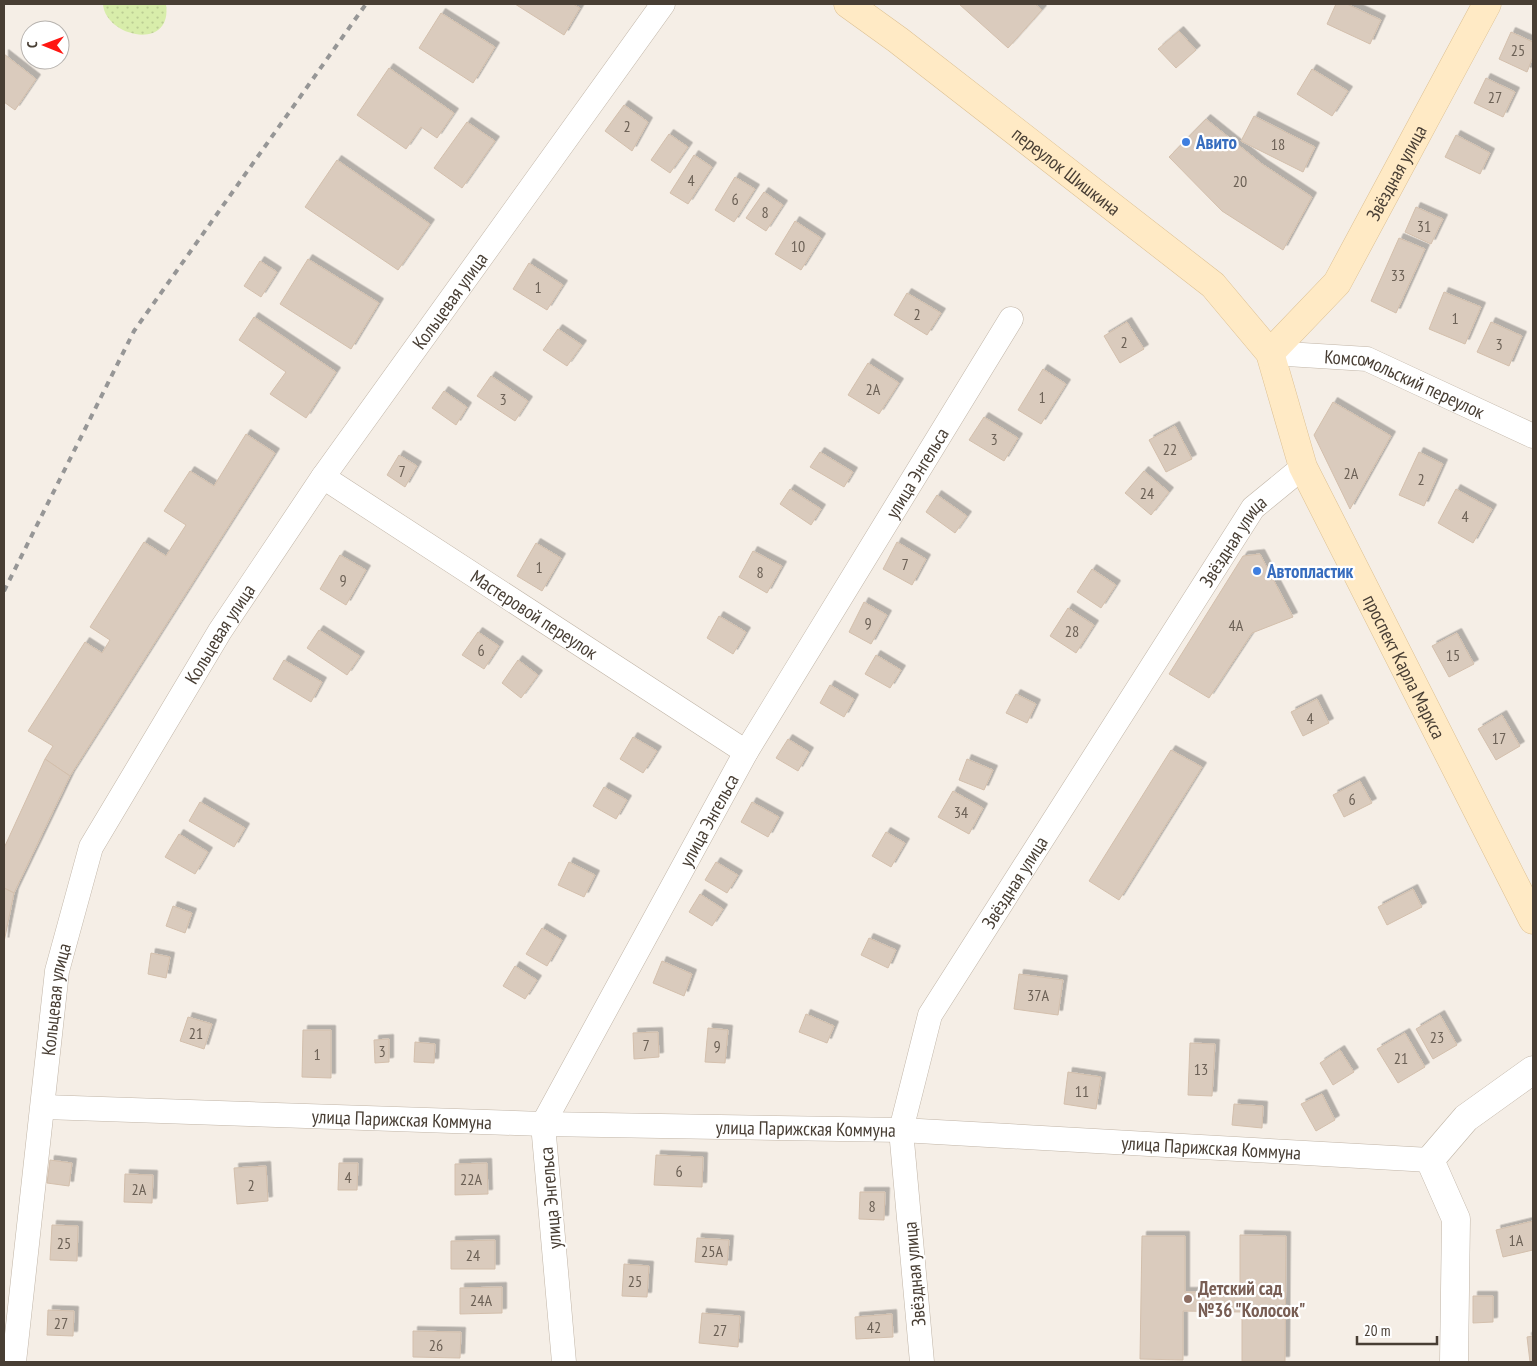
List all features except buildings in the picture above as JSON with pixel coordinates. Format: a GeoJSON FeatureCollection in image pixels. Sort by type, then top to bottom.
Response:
{"type":"FeatureCollection","features":[{"type":"Feature","properties":{"kind":"main road","name":"переулок Шишкина"},"geometry":{"type":"LineString","coordinates":[[848,4],[922,58],[1213,285],[1270,353]]}},
{"type":"Feature","properties":{"kind":"main road","name":"Звёздная улица"},"geometry":{"type":"LineString","coordinates":[[1270,353],[1337,283],[1488,4]]}},
{"type":"Feature","properties":{"kind":"main road","name":"проспект Карла Маркса"},"geometry":{"type":"LineString","coordinates":[[1270,353],[1303,467],[1533,920]]}},
{"type":"Feature","properties":{"kind":"street","name":"Кольцевая улица"},"geometry":{"type":"LineString","coordinates":[[14,1362],[58,971],[91,847],[220,631],[323,477],[663,4]]}},
{"type":"Feature","properties":{"kind":"street","name":"улица Энгельса"},"geometry":{"type":"LineString","coordinates":[[564,1362],[543,1124],[746,752],[1012,319]]}},
{"type":"Feature","properties":{"kind":"street","name":"Комсомольский переулок"},"geometry":{"type":"LineString","coordinates":[[1270,353],[1367,359],[1533,436]]}},
{"type":"Feature","properties":{"kind":"street","name":"Звёздная улица"},"geometry":{"type":"LineString","coordinates":[[922,1362],[901,1130],[930,1015],[1253,508],[1303,467]]}},
{"type":"Feature","properties":{"kind":"street","name":"Мастеровой переулок"},"geometry":{"type":"LineString","coordinates":[[323,477],[746,752]]}},
{"type":"Feature","properties":{"kind":"street"},"geometry":{"type":"LineString","coordinates":[[1454,1362],[1456,1220],[1430,1160],[1466,1118],[1533,1070]]}},
{"type":"Feature","properties":{"kind":"street","name":"улица Парижская Коммуна"},"geometry":{"type":"LineString","coordinates":[[44,1107],[543,1124],[901,1130],[1430,1160]]}},
{"type":"Feature","properties":{"kind":"green space"},"geometry":{"type":"Polygon","coordinates":[[[103,4],[166,4],[165,19],[159,29],[150,34],[138,34],[126,31],[115,25],[107,15],[103,4]]]}},
{"type":"Feature","properties":{"kind":"railway"},"geometry":{"type":"LineString","coordinates":[[4,591],[134,331],[366,4]]}},
{"type":"Feature","properties":{"kind":"place","name":"Авито"},"geometry":{"type":"Point","coordinates":[1186,142]}},
{"type":"Feature","properties":{"kind":"place","name":"Автопластик"},"geometry":{"type":"Point","coordinates":[1257,571]}},
{"type":"Feature","properties":{"kind":"place","name":"Детский сад №36 \"Колосок\""},"geometry":{"type":"Point","coordinates":[1188,1299]}}]}
